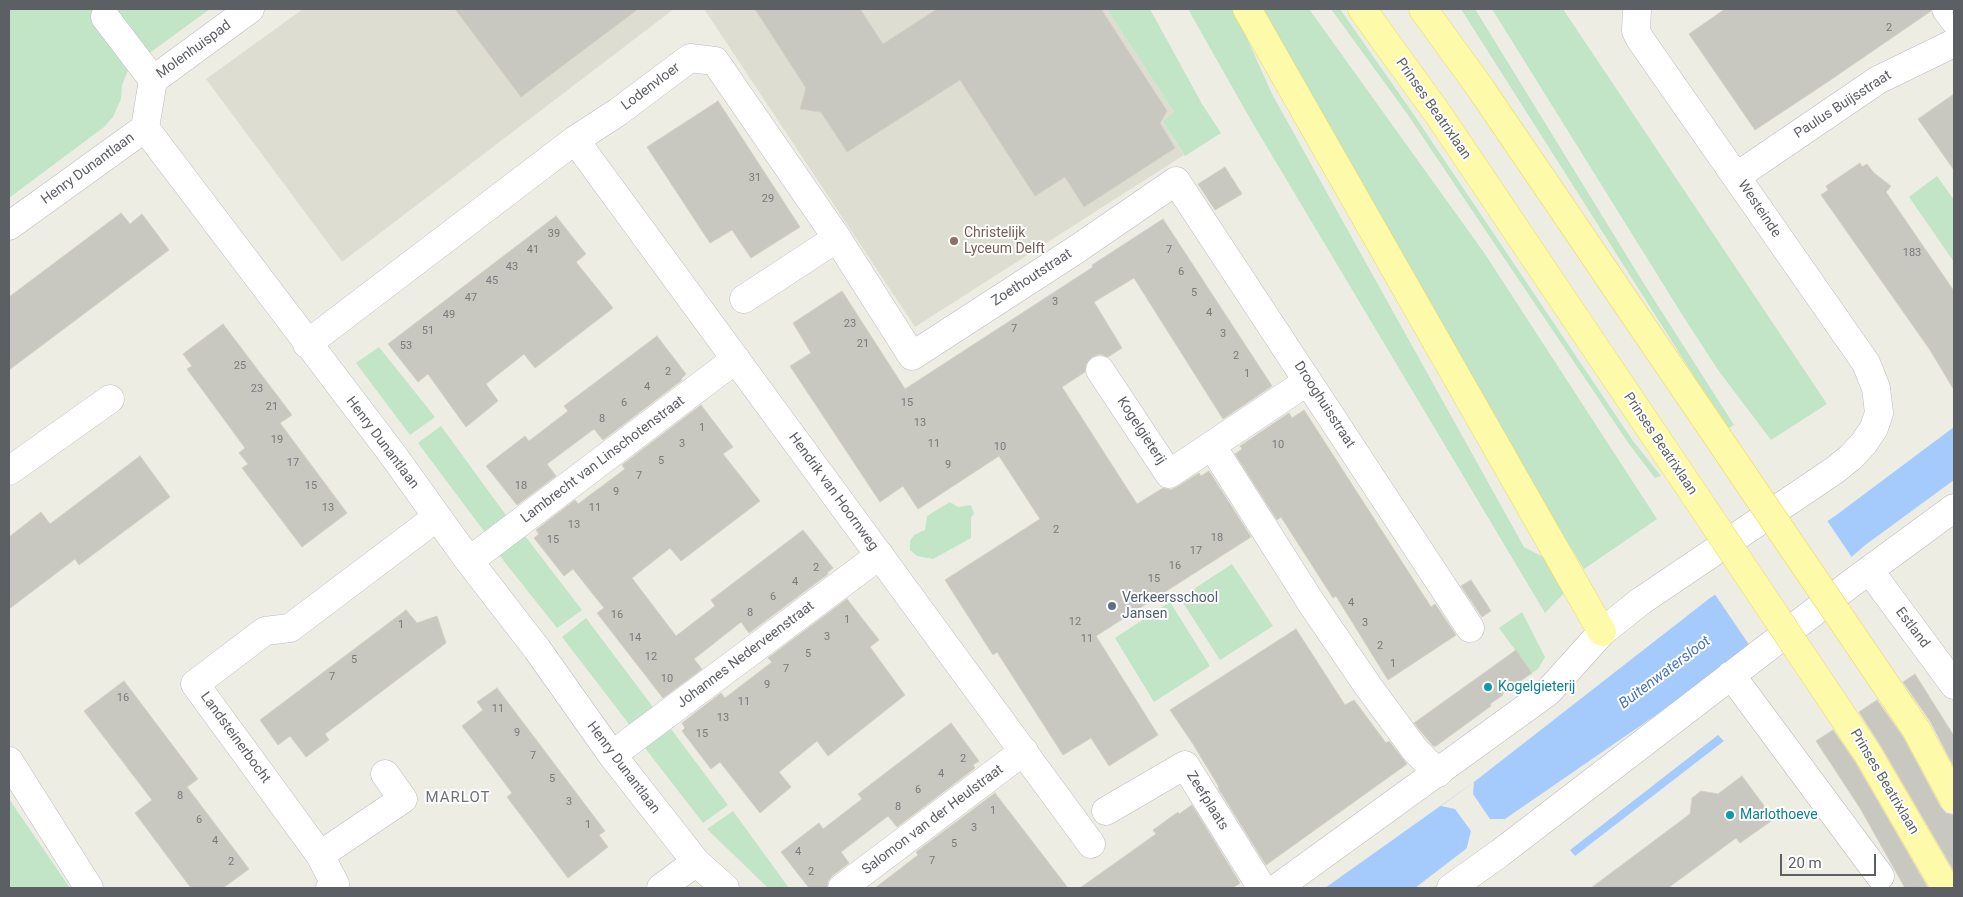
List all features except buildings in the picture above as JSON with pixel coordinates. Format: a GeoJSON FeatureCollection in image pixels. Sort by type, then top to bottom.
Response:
{"type":"FeatureCollection","features":[{"type":"Feature","properties":{"kind":"main road"},"geometry":{"type":"LineString","coordinates":[[1247,9],[1602,632]]}},
{"type":"Feature","properties":{"kind":"main road","name":"Prinses Beatrixlaan"},"geometry":{"type":"LineString","coordinates":[[1362,9],[1438,114],[1868,754],[1946,888]]}},
{"type":"Feature","properties":{"kind":"main road"},"geometry":{"type":"LineString","coordinates":[[1423,9],[1487,97],[1916,729],[1954,798]]}},
{"type":"Feature","properties":{"kind":"street","name":"Molenhuispad"},"geometry":{"type":"LineString","coordinates":[[145,128],[153,80],[250,9]]}},
{"type":"Feature","properties":{"kind":"street","name":"Westeinde"},"geometry":{"type":"LineString","coordinates":[[1602,632],[1641,600],[1835,470],[1864,443],[1874,428],[1879,412],[1876,388],[1866,363],[1640,38],[1636,31],[1637,9]]}},
{"type":"Feature","properties":{"kind":"street"},"geometry":{"type":"LineString","coordinates":[[1946,9],[1954,20]]}},
{"type":"Feature","properties":{"kind":"street"},"geometry":{"type":"LineString","coordinates":[[105,17],[153,80]]}},
{"type":"Feature","properties":{"kind":"street","name":"Paulus Buijsstraat"},"geometry":{"type":"LineString","coordinates":[[1737,176],[1878,80],[1954,43]]}},
{"type":"Feature","properties":{"kind":"street","name":"Lodenvloer"},"geometry":{"type":"LineString","coordinates":[[307,344],[575,140],[618,112],[690,58],[715,61],[836,238],[912,356]]}},
{"type":"Feature","properties":{"kind":"street","name":"Henry Dunantlaan"},"geometry":{"type":"LineString","coordinates":[[9,226],[145,128],[393,455],[612,755],[696,862],[724,888]]}},
{"type":"Feature","properties":{"kind":"street","name":"Hendrik van Hoornweg"},"geometry":{"type":"LineString","coordinates":[[575,140],[1091,844]]}},
{"type":"Feature","properties":{"kind":"street","name":"Zoethoutstraat"},"geometry":{"type":"LineString","coordinates":[[912,356],[1176,182]]}},
{"type":"Feature","properties":{"kind":"street","name":"Drooghuisstraat"},"geometry":{"type":"LineString","coordinates":[[1176,182],[1470,628]]}},
{"type":"Feature","properties":{"kind":"street"},"geometry":{"type":"LineString","coordinates":[[744,299],[836,238]]}},
{"type":"Feature","properties":{"kind":"street","name":"Lambrecht van Linschotenstraat"},"geometry":{"type":"LineString","coordinates":[[470,561],[736,359]]}},
{"type":"Feature","properties":{"kind":"street","name":"Kogelgieterij"},"geometry":{"type":"LineString","coordinates":[[1100,370],[1170,474],[1308,381]]}},
{"type":"Feature","properties":{"kind":"street"},"geometry":{"type":"LineString","coordinates":[[9,470],[110,398]]}},
{"type":"Feature","properties":{"kind":"street"},"geometry":{"type":"LineString","coordinates":[[1212,446],[1271,541],[1362,678],[1416,750],[1438,773]]}},
{"type":"Feature","properties":{"kind":"street"},"geometry":{"type":"LineString","coordinates":[[1451,888],[1954,508]]}},
{"type":"Feature","properties":{"kind":"street","name":"Landsteinerbocht"},"geometry":{"type":"LineString","coordinates":[[330,888],[335,884],[320,855],[195,684],[265,631],[290,628],[437,517]]}},
{"type":"Feature","properties":{"kind":"street","name":"Johannes Nederveenstraat"},"geometry":{"type":"LineString","coordinates":[[612,755],[880,555]]}},
{"type":"Feature","properties":{"kind":"street","name":"Estland"},"geometry":{"type":"LineString","coordinates":[[1870,571],[1954,685]]}},
{"type":"Feature","properties":{"kind":"street"},"geometry":{"type":"LineString","coordinates":[[1277,888],[1548,692],[1602,632]]}},
{"type":"Feature","properties":{"kind":"street"},"geometry":{"type":"LineString","coordinates":[[1732,675],[1880,876]]}},
{"type":"Feature","properties":{"kind":"street","name":"Salomon van der Heulstraat"},"geometry":{"type":"LineString","coordinates":[[842,888],[1024,751]]}},
{"type":"Feature","properties":{"kind":"street"},"geometry":{"type":"LineString","coordinates":[[9,761],[89,888]]}},
{"type":"Feature","properties":{"kind":"street","name":"Zeefplaats"},"geometry":{"type":"LineString","coordinates":[[1106,811],[1185,765],[1262,888]]}},
{"type":"Feature","properties":{"kind":"street"},"geometry":{"type":"LineString","coordinates":[[320,855],[403,799],[385,774]]}},
{"type":"Feature","properties":{"kind":"street"},"geometry":{"type":"LineString","coordinates":[[661,888],[696,862]]}},
{"type":"Feature","properties":{"kind":"shaded area"},"geometry":{"type":"Polygon","coordinates":[[[303,9],[674,9],[342,262],[206,79],[303,9]]]}},
{"type":"Feature","properties":{"kind":"shaded area","name":"Christelijk Lyceum Delft"},"geometry":{"type":"Polygon","coordinates":[[[704,9],[1107,9],[1174,112],[1163,121],[1184,155],[915,327],[704,9]]]}},
{"type":"Feature","properties":{"kind":"green space"},"geometry":{"type":"Polygon","coordinates":[[[9,9],[210,9],[129,68],[122,85],[121,99],[113,117],[104,127],[9,198],[9,9]]]}},
{"type":"Feature","properties":{"kind":"green space"},"geometry":{"type":"Polygon","coordinates":[[[1107,9],[1150,9],[1202,104],[1221,133],[1185,156],[1163,121],[1174,112],[1107,9]]]}},
{"type":"Feature","properties":{"kind":"green space"},"geometry":{"type":"Polygon","coordinates":[[[1188,9],[1234,9],[1272,94],[1524,547],[1549,560],[1567,590],[1545,613],[1252,122],[1188,9]]]}},
{"type":"Feature","properties":{"kind":"green space"},"geometry":{"type":"Polygon","coordinates":[[[1260,9],[1309,9],[1485,254],[1657,519],[1584,569],[1452,353],[1260,9]]]}},
{"type":"Feature","properties":{"kind":"green space"},"geometry":{"type":"Polygon","coordinates":[[[1331,9],[1340,9],[1412,112],[1633,441],[1661,476],[1655,478],[1629,444],[1408,115],[1331,9]]]}},
{"type":"Feature","properties":{"kind":"green space"},"geometry":{"type":"Polygon","coordinates":[[[1461,9],[1475,9],[1646,287],[1734,425],[1729,428],[1699,384],[1461,9]]]}},
{"type":"Feature","properties":{"kind":"green space"},"geometry":{"type":"Polygon","coordinates":[[[1492,9],[1563,9],[1827,404],[1771,440],[1718,370],[1683,316],[1492,9]]]}},
{"type":"Feature","properties":{"kind":"green space"},"geometry":{"type":"Polygon","coordinates":[[[1937,176],[1954,200],[1954,262],[1909,197],[1937,176]]]}},
{"type":"Feature","properties":{"kind":"green space"},"geometry":{"type":"Polygon","coordinates":[[[379,347],[435,417],[410,435],[356,363],[379,347]]]}},
{"type":"Feature","properties":{"kind":"green space"},"geometry":{"type":"Polygon","coordinates":[[[441,426],[508,518],[486,534],[418,443],[441,426]]]}},
{"type":"Feature","properties":{"kind":"green space"},"geometry":{"type":"Polygon","coordinates":[[[950,502],[958,507],[971,505],[974,514],[971,517],[971,538],[933,559],[917,556],[910,550],[910,541],[914,535],[925,530],[927,516],[950,502]]]}},
{"type":"Feature","properties":{"kind":"green space"},"geometry":{"type":"Polygon","coordinates":[[[525,536],[582,610],[557,628],[499,555],[525,536]]]}},
{"type":"Feature","properties":{"kind":"green space"},"geometry":{"type":"Polygon","coordinates":[[[1232,564],[1273,626],[1220,660],[1180,598],[1232,564]]]}},
{"type":"Feature","properties":{"kind":"green space"},"geometry":{"type":"Polygon","coordinates":[[[1170,602],[1210,666],[1154,702],[1115,638],[1170,602]]]}},
{"type":"Feature","properties":{"kind":"green space"},"geometry":{"type":"Polygon","coordinates":[[[1522,612],[1545,657],[1538,669],[1532,673],[1499,628],[1522,612]]]}},
{"type":"Feature","properties":{"kind":"green space"},"geometry":{"type":"Polygon","coordinates":[[[586,618],[656,711],[632,728],[562,637],[586,618]]]}},
{"type":"Feature","properties":{"kind":"green space"},"geometry":{"type":"Polygon","coordinates":[[[671,729],[728,805],[703,823],[645,748],[671,729]]]}},
{"type":"Feature","properties":{"kind":"green space"},"geometry":{"type":"Polygon","coordinates":[[[9,799],[70,888],[9,888],[9,799]]]}},
{"type":"Feature","properties":{"kind":"green space"},"geometry":{"type":"Polygon","coordinates":[[[733,811],[789,888],[768,888],[707,829],[733,811]]]}},
{"type":"Feature","properties":{"kind":"water","name":"Buitenwatersloot"},"geometry":{"type":"Polygon","coordinates":[[[1954,427],[1954,480],[1864,546],[1730,664],[1505,819],[1415,888],[1325,888],[1474,782],[1710,598],[1835,516],[1954,427]]]}},
{"type":"Feature","properties":{"kind":"water"},"geometry":{"type":"Polygon","coordinates":[[[1718,735],[1724,741],[1575,856],[1570,850],[1718,735]]]}},
{"type":"Feature","properties":{"kind":"pier"},"geometry":{"type":"Polygon","coordinates":[[[1826,519],[1853,559],[1752,649],[1714,593],[1826,519]]]}},
{"type":"Feature","properties":{"kind":"pier"},"geometry":{"type":"Polygon","coordinates":[[[1474,782],[1473,794],[1490,819],[1505,819],[1466,851],[1471,831],[1455,809],[1441,806],[1474,782]]]}},
{"type":"Feature","properties":{"kind":"place","name":"Christelijk Lyceum Delft"},"geometry":{"type":"Point","coordinates":[954,241]}},
{"type":"Feature","properties":{"kind":"place","name":"Verkeersschool Jansen"},"geometry":{"type":"Point","coordinates":[1112,606]}},
{"type":"Feature","properties":{"kind":"place","name":"Kogelgieterij"},"geometry":{"type":"Point","coordinates":[1488,687]}},
{"type":"Feature","properties":{"kind":"place","name":"Marlothoeve"},"geometry":{"type":"Point","coordinates":[1730,815]}},
{"type":"Feature","properties":{"kind":"district","name":"MARLOT"},"geometry":{"type":"Point","coordinates":[458,798]}}]}
